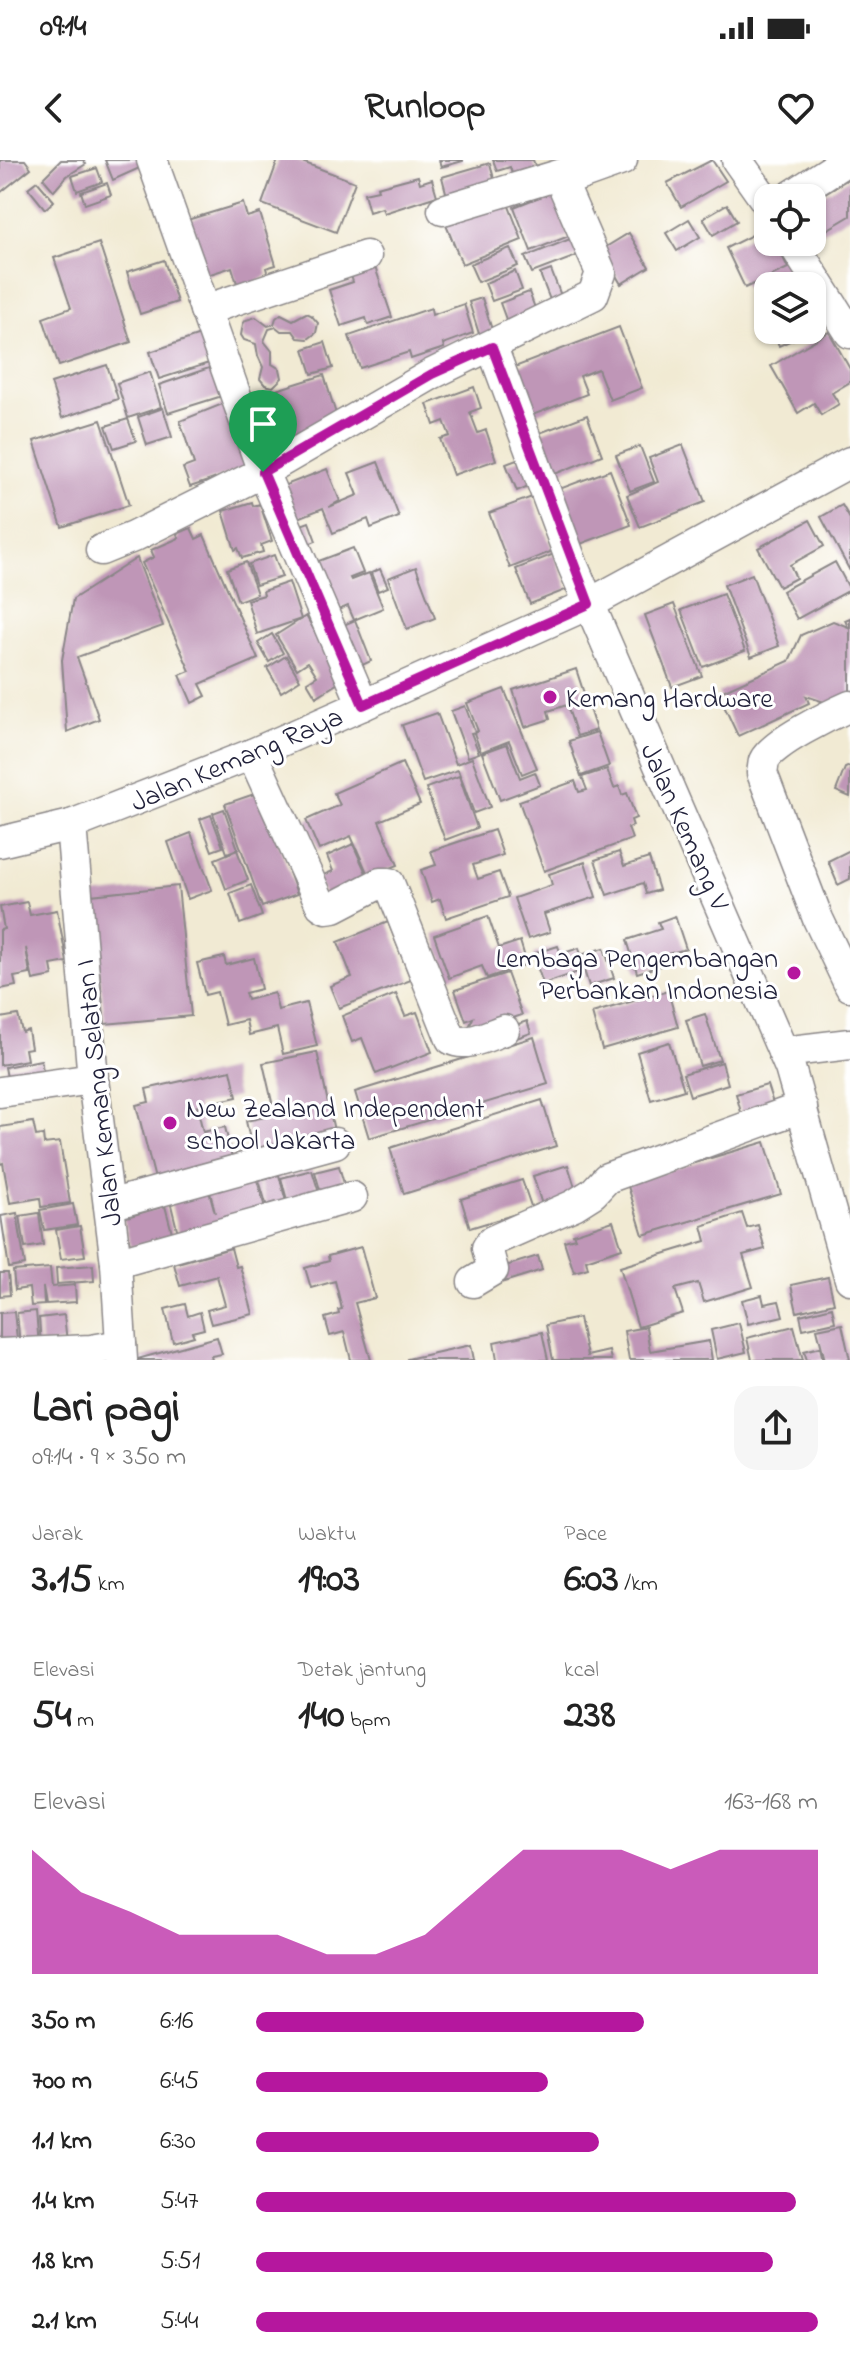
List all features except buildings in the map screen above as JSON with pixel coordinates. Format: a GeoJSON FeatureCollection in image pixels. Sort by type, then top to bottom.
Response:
{"type":"FeatureCollection","features":[{"type":"Feature","properties":{"kind":"street"},"geometry":{"type":"LineString","coordinates":[[152,160],[263,472],[363,705]]}},
{"type":"Feature","properties":{"kind":"street"},"geometry":{"type":"LineString","coordinates":[[443,210],[607,160]]}},
{"type":"Feature","properties":{"kind":"street"},"geometry":{"type":"LineString","coordinates":[[101,550],[263,472],[432,374],[593,295],[601,273],[563,185],[566,180],[622,160]]}},
{"type":"Feature","properties":{"kind":"street"},"geometry":{"type":"LineString","coordinates":[[737,160],[754,184]]}},
{"type":"Feature","properties":{"kind":"street"},"geometry":{"type":"LineString","coordinates":[[810,184],[847,160]]}},
{"type":"Feature","properties":{"kind":"street"},"geometry":{"type":"LineString","coordinates":[[205,310],[366,256]]}},
{"type":"Feature","properties":{"kind":"street"},"geometry":{"type":"LineString","coordinates":[[801,256],[850,333]]}},
{"type":"Feature","properties":{"kind":"street","name":"Jalan Kemang V"},"geometry":{"type":"LineString","coordinates":[[492,347],[589,604],[783,1052],[802,1107],[850,1279]]}},
{"type":"Feature","properties":{"kind":"street","name":"Jalan Kemang Raya"},"geometry":{"type":"LineString","coordinates":[[0,842],[71,825],[252,754],[589,604],[850,462]]}},
{"type":"Feature","properties":{"kind":"street"},"geometry":{"type":"LineString","coordinates":[[850,706],[823,718],[778,746],[765,758],[762,773],[818,919],[850,986]]}},
{"type":"Feature","properties":{"kind":"street"},"geometry":{"type":"LineString","coordinates":[[252,754],[321,905],[334,907],[380,883],[389,883],[451,1039],[468,1042],[504,1030]]}},
{"type":"Feature","properties":{"kind":"street","name":"Jalan Kemang Selatan I"},"geometry":{"type":"LineString","coordinates":[[71,825],[93,1079],[116,1263],[122,1353]]}},
{"type":"Feature","properties":{"kind":"street"},"geometry":{"type":"LineString","coordinates":[[783,1052],[850,1044]]}},
{"type":"Feature","properties":{"kind":"street"},"geometry":{"type":"LineString","coordinates":[[0,1092],[93,1079]]}},
{"type":"Feature","properties":{"kind":"street"},"geometry":{"type":"LineString","coordinates":[[473,1282],[493,1270],[487,1248],[492,1241],[574,1205],[593,1193],[607,1178],[802,1107]]}},
{"type":"Feature","properties":{"kind":"street"},"geometry":{"type":"LineString","coordinates":[[109,1205],[335,1143]]}},
{"type":"Feature","properties":{"kind":"street"},"geometry":{"type":"LineString","coordinates":[[116,1263],[352,1197]]}},
{"type":"Feature","properties":{"kind":"street"},"geometry":{"type":"LineString","coordinates":[[0,1354],[91,1350],[122,1353]]}},
{"type":"Feature","properties":{"kind":"place","name":"Kemang Hardware"},"geometry":{"type":"Point","coordinates":[550,697]}},
{"type":"Feature","properties":{"kind":"place","name":"Lembaga Pengembangan Perbankan Indonesia"},"geometry":{"type":"Point","coordinates":[794,973]}},
{"type":"Feature","properties":{"kind":"place","name":"New Zealand Independent school Jakarta"},"geometry":{"type":"Point","coordinates":[170,1123]}},
{"type":"Feature","properties":{"kind":"route"},"geometry":{"type":"LineString","coordinates":[[492,347],[589,604],[363,705],[263,472],[432,374],[492,347]]}}]}
